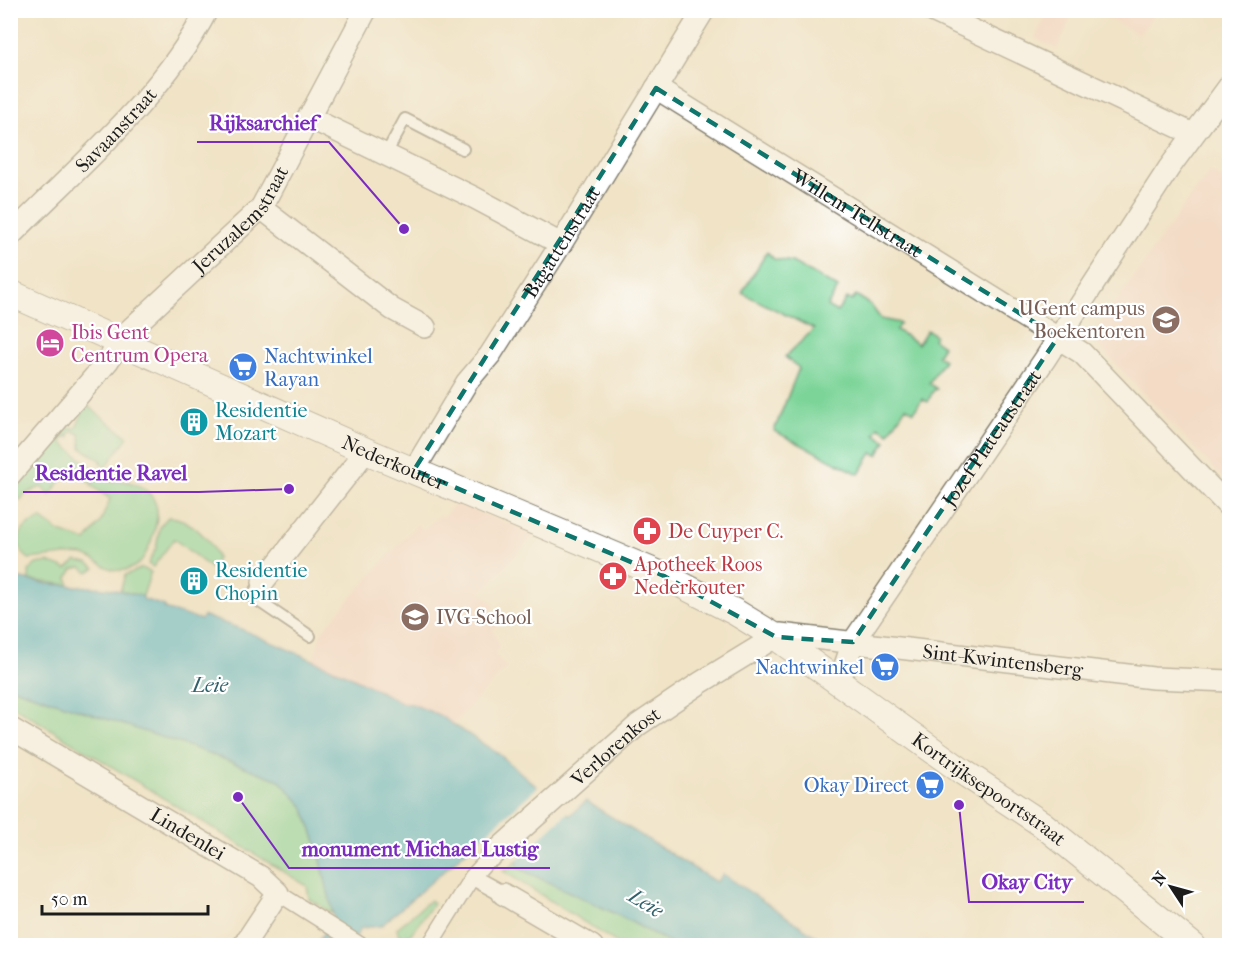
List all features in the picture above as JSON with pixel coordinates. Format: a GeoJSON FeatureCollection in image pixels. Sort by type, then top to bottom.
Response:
{"type":"FeatureCollection","features":[{"type":"Feature","properties":{"kind":"street","name":"Savaanstraat"},"geometry":{"type":"LineString","coordinates":[[10,236],[155,87],[190,41],[207,10]]}},
{"type":"Feature","properties":{"kind":"street","name":"Jeruzalemstraat"},"geometry":{"type":"LineString","coordinates":[[10,476],[108,361],[119,342],[261,208],[366,10]]}},
{"type":"Feature","properties":{"kind":"street","name":"Bagattenstraat"},"geometry":{"type":"LineString","coordinates":[[414,470],[466,382],[490,355],[561,243],[704,10]]}},
{"type":"Feature","properties":{"kind":"street"},"geometry":{"type":"LineString","coordinates":[[930,10],[1193,134]]}},
{"type":"Feature","properties":{"kind":"street","name":"Jozef Plateaustraat"},"geometry":{"type":"LineString","coordinates":[[853,642],[1193,134],[1230,84]]}},
{"type":"Feature","properties":{"kind":"street","name":"Willem Tellstraat"},"geometry":{"type":"LineString","coordinates":[[656,87],[1082,352],[1230,508]]}},
{"type":"Feature","properties":{"kind":"street"},"geometry":{"type":"LineString","coordinates":[[308,117],[387,154],[561,243]]}},
{"type":"Feature","properties":{"kind":"street"},"geometry":{"type":"LineString","coordinates":[[261,208],[392,309],[425,327]]}},
{"type":"Feature","properties":{"kind":"street","name":"Nederkouter"},"geometry":{"type":"LineString","coordinates":[[10,293],[366,452],[414,470],[664,576],[735,612],[776,637]]}},
{"type":"Feature","properties":{"kind":"street"},"geometry":{"type":"LineString","coordinates":[[263,582],[366,452]]}},
{"type":"Feature","properties":{"kind":"street","name":"Sint-Kwintensberg"},"geometry":{"type":"LineString","coordinates":[[776,637],[780,634],[1153,678],[1230,681]]}},
{"type":"Feature","properties":{"kind":"street","name":"Kortrijksepoortstraat"},"geometry":{"type":"LineString","coordinates":[[776,637],[1042,824],[1193,945]]}},
{"type":"Feature","properties":{"kind":"street","name":"Verlorenkost"},"geometry":{"type":"LineString","coordinates":[[429,945],[472,877],[491,856],[554,799],[638,725],[700,682],[776,637]]}},
{"type":"Feature","properties":{"kind":"street"},"geometry":{"type":"LineString","coordinates":[[839,683],[853,642]]}},
{"type":"Feature","properties":{"kind":"street","name":"Lindenlei"},"geometry":{"type":"LineString","coordinates":[[10,728],[261,877],[278,893],[358,943]]}},
{"type":"Feature","properties":{"kind":"street"},"geometry":{"type":"LineString","coordinates":[[472,877],[592,945]]}},
{"type":"Feature","properties":{"kind":"street"},"geometry":{"type":"LineString","coordinates":[[243,945],[278,893]]}},
{"type":"Feature","properties":{"kind":"lane"},"geometry":{"type":"LineString","coordinates":[[387,154],[405,119],[463,149]]}},
{"type":"Feature","properties":{"kind":"lane"},"geometry":{"type":"LineString","coordinates":[[263,582],[251,596],[310,636]]}},
{"type":"Feature","properties":{"kind":"highlighted area"},"geometry":{"type":"Polygon","coordinates":[[[656,88],[1058,337],[853,642],[776,637],[664,576],[414,470],[656,88]]]}},
{"type":"Feature","properties":{"kind":"shaded area"},"geometry":{"type":"Polygon","coordinates":[[[1049,10],[1074,11],[1057,49],[1035,38],[1049,10]]]}},
{"type":"Feature","properties":{"kind":"shaded area"},"geometry":{"type":"Polygon","coordinates":[[[1093,11],[1157,11],[1139,34],[1093,11]]]}},
{"type":"Feature","properties":{"kind":"shaded area","name":"UGent campus Boekentoren"},"geometry":{"type":"Polygon","coordinates":[[[1210,170],[1229,184],[1229,485],[1091,337],[1210,170]]]}},
{"type":"Feature","properties":{"kind":"shaded area","name":"IVG-School"},"geometry":{"type":"Polygon","coordinates":[[[456,503],[534,534],[481,592],[495,606],[490,612],[500,622],[493,630],[500,646],[494,653],[507,667],[453,724],[439,715],[412,704],[402,703],[313,661],[322,631],[417,524],[423,530],[440,515],[444,517],[456,503]]]}},
{"type":"Feature","properties":{"kind":"green space"},"geometry":{"type":"Polygon","coordinates":[[[767,252],[774,259],[792,262],[838,288],[827,306],[837,312],[847,298],[852,301],[856,295],[870,304],[881,319],[900,323],[896,330],[918,344],[927,330],[935,335],[933,339],[943,346],[937,356],[944,360],[929,383],[937,389],[933,391],[928,402],[922,399],[914,412],[906,407],[889,433],[879,427],[875,434],[886,441],[878,455],[872,453],[859,474],[774,431],[799,368],[785,357],[814,329],[742,293],[767,252]]]}},
{"type":"Feature","properties":{"kind":"green space"},"geometry":{"type":"Polygon","coordinates":[[[84,403],[128,437],[106,467],[100,463],[102,461],[81,448],[80,434],[72,431],[70,438],[66,436],[61,442],[98,472],[90,483],[71,468],[50,495],[41,487],[25,494],[21,500],[14,497],[24,477],[44,451],[68,427],[76,428],[82,414],[80,407],[84,403]]]}},
{"type":"Feature","properties":{"kind":"green space"},"geometry":{"type":"Polygon","coordinates":[[[100,474],[111,482],[124,481],[138,485],[153,498],[157,519],[148,548],[139,563],[126,570],[119,570],[107,567],[83,555],[71,554],[29,559],[25,556],[19,543],[21,533],[28,525],[41,518],[60,532],[86,541],[100,523],[110,499],[91,485],[100,474]]]}},
{"type":"Feature","properties":{"kind":"green space"},"geometry":{"type":"Polygon","coordinates":[[[168,517],[183,520],[205,537],[217,558],[212,569],[174,539],[153,567],[148,564],[156,548],[160,526],[168,517]]]}},
{"type":"Feature","properties":{"kind":"green space"},"geometry":{"type":"Polygon","coordinates":[[[76,561],[88,563],[95,568],[88,572],[81,567],[73,569],[68,577],[69,585],[29,580],[29,571],[36,564],[48,562],[67,569],[76,561]]]}},
{"type":"Feature","properties":{"kind":"green space"},"geometry":{"type":"Polygon","coordinates":[[[142,568],[151,572],[143,596],[120,591],[125,575],[142,568]]]}},
{"type":"Feature","properties":{"kind":"green space"},"geometry":{"type":"Polygon","coordinates":[[[10,687],[197,749],[279,780],[303,806],[318,847],[333,914],[309,899],[307,886],[11,705],[10,687]]]}},
{"type":"Feature","properties":{"kind":"green space"},"geometry":{"type":"Polygon","coordinates":[[[517,859],[518,868],[616,914],[674,945],[620,945],[503,871],[509,869],[517,859]]]}},
{"type":"Feature","properties":{"kind":"green space"},"geometry":{"type":"Polygon","coordinates":[[[430,900],[433,904],[411,934],[403,937],[398,934],[397,928],[430,900]]]}},
{"type":"Feature","properties":{"kind":"water","name":"Leie"},"geometry":{"type":"Polygon","coordinates":[[[11,577],[48,584],[107,588],[143,596],[143,599],[165,606],[164,609],[201,620],[204,616],[241,629],[350,676],[402,703],[412,704],[439,715],[499,754],[570,815],[586,801],[716,882],[723,874],[829,945],[675,945],[616,914],[518,868],[517,859],[478,841],[381,926],[361,928],[351,945],[316,945],[333,918],[333,914],[318,847],[303,806],[279,780],[197,749],[11,687],[11,577]]]}},
{"type":"Feature","properties":{"kind":"pier"},"geometry":{"type":"Polygon","coordinates":[[[539,786],[569,811],[515,861],[478,844],[471,847],[539,786]]]}},
{"type":"Feature","properties":{"kind":"place","name":"Rijksarchief"},"geometry":{"type":"Point","coordinates":[404,229]}},
{"type":"Feature","properties":{"kind":"place","name":"UGent campus Boekentoren"},"geometry":{"type":"Point","coordinates":[1166,320]}},
{"type":"Feature","properties":{"kind":"place","name":"Ibis Gent Centrum Opera"},"geometry":{"type":"Point","coordinates":[50,343]}},
{"type":"Feature","properties":{"kind":"place","name":"Nachtwinkel Rayan"},"geometry":{"type":"Point","coordinates":[243,367]}},
{"type":"Feature","properties":{"kind":"place","name":"Residentie Mozart"},"geometry":{"type":"Point","coordinates":[194,422]}},
{"type":"Feature","properties":{"kind":"place","name":"Residentie Ravel"},"geometry":{"type":"Point","coordinates":[289,489]}},
{"type":"Feature","properties":{"kind":"place","name":"De Cuyper C."},"geometry":{"type":"Point","coordinates":[647,531]}},
{"type":"Feature","properties":{"kind":"place","name":"Apotheek Roos Nederkouter"},"geometry":{"type":"Point","coordinates":[613,576]}},
{"type":"Feature","properties":{"kind":"place","name":"Residentie Chopin"},"geometry":{"type":"Point","coordinates":[194,581]}},
{"type":"Feature","properties":{"kind":"place","name":"IVG-School"},"geometry":{"type":"Point","coordinates":[415,617]}},
{"type":"Feature","properties":{"kind":"place","name":"Nachtwinkel"},"geometry":{"type":"Point","coordinates":[885,667]}},
{"type":"Feature","properties":{"kind":"place","name":"Okay Direct"},"geometry":{"type":"Point","coordinates":[930,785]}},
{"type":"Feature","properties":{"kind":"place","name":"monument Michael Lustig"},"geometry":{"type":"Point","coordinates":[238,797]}},
{"type":"Feature","properties":{"kind":"place","name":"Okay City"},"geometry":{"type":"Point","coordinates":[959,805]}}]}
